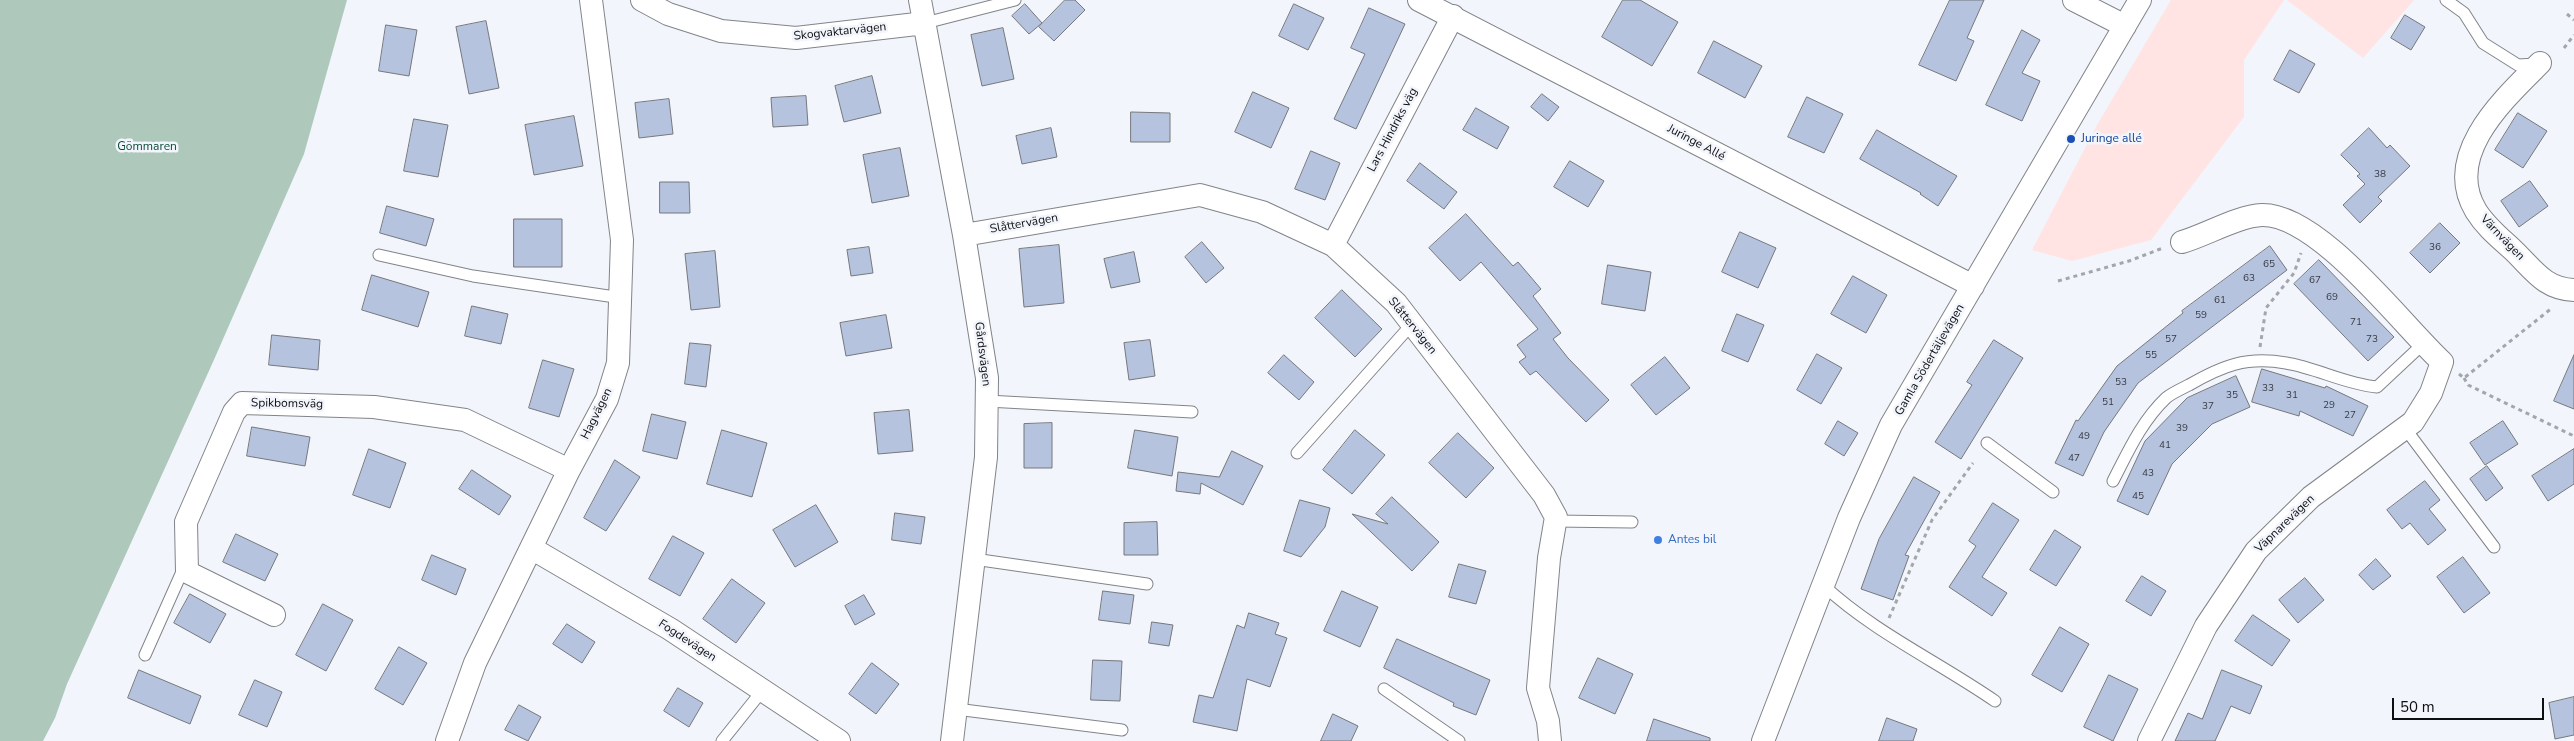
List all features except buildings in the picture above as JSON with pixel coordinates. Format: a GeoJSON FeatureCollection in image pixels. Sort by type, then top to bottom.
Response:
{"type":"FeatureCollection","features":[{"type":"Feature","properties":{"kind":"street","name":"Hagvägen"},"geometry":{"type":"LineString","coordinates":[[447,741],[475,663],[569,470],[607,399],[618,363],[622,298],[622,240],[591,0]]}},
{"type":"Feature","properties":{"kind":"street","name":"Skogvaktarvägen"},"geometry":{"type":"LineString","coordinates":[[642,0],[668,14],[721,31],[787,37],[925,23]]}},
{"type":"Feature","properties":{"kind":"street","name":"Gårdsvägen"},"geometry":{"type":"LineString","coordinates":[[920,0],[964,234],[987,378],[986,458],[952,741]]}},
{"type":"Feature","properties":{"kind":"street","name":"Juringe Allé"},"geometry":{"type":"LineString","coordinates":[[1419,0],[1973,286]]}},
{"type":"Feature","properties":{"kind":"street"},"geometry":{"type":"LineString","coordinates":[[2074,0],[2125,26]]}},
{"type":"Feature","properties":{"kind":"street","name":"Gamla Södertäljevägen"},"geometry":{"type":"LineString","coordinates":[[1763,741],[1849,518],[1891,425],[2140,0]]}},
{"type":"Feature","properties":{"kind":"street","name":"Lars Hindriks väg"},"geometry":{"type":"LineString","coordinates":[[1333,245],[1453,16]]}},
{"type":"Feature","properties":{"kind":"street","name":"Värnvägen"},"geometry":{"type":"LineString","coordinates":[[2540,63],[2496,108],[2475,140],[2467,169],[2469,191],[2476,210],[2484,222],[2542,279],[2566,290]]}},
{"type":"Feature","properties":{"kind":"street","name":"Slåttervägen"},"geometry":{"type":"LineString","coordinates":[[964,234],[1200,195],[1262,212],[1333,245],[1396,303],[1544,495],[1556,516],[1556,521]]}},
{"type":"Feature","properties":{"kind":"street"},"geometry":{"type":"LineString","coordinates":[[2182,242],[2248,218],[2263,215],[2288,221],[2308,231],[2343,260],[2442,362]]}},
{"type":"Feature","properties":{"kind":"street","name":"Väpnarevägen"},"geometry":{"type":"LineString","coordinates":[[2149,741],[2206,626],[2256,551],[2312,497],[2413,422],[2431,393],[2442,362]]}},
{"type":"Feature","properties":{"kind":"street","name":"Spikbomsväg"},"geometry":{"type":"LineString","coordinates":[[187,572],[186,522],[234,412],[242,404],[374,407],[465,420],[569,470]]}},
{"type":"Feature","properties":{"kind":"street"},"geometry":{"type":"LineString","coordinates":[[1550,741],[1548,721],[1538,688],[1549,558],[1556,521]]}},
{"type":"Feature","properties":{"kind":"street","name":"Fogdevägen"},"geometry":{"type":"LineString","coordinates":[[531,548],[670,629],[839,741]]}},
{"type":"Feature","properties":{"kind":"street"},"geometry":{"type":"LineString","coordinates":[[187,572],[274,615]]}},
{"type":"Feature","properties":{"kind":"lane"},"geometry":{"type":"LineString","coordinates":[[925,23],[1015,0]]}},
{"type":"Feature","properties":{"kind":"lane"},"geometry":{"type":"LineString","coordinates":[[2446,0],[2464,14],[2484,43],[2518,65],[2540,63]]}},
{"type":"Feature","properties":{"kind":"lane"},"geometry":{"type":"LineString","coordinates":[[379,254],[473,276],[622,298]]}},
{"type":"Feature","properties":{"kind":"lane"},"geometry":{"type":"LineString","coordinates":[[1297,453],[1412,324]]}},
{"type":"Feature","properties":{"kind":"lane"},"geometry":{"type":"LineString","coordinates":[[2113,481],[2130,444],[2167,397],[2220,369],[2240,361],[2260,359],[2287,363],[2356,385],[2377,387],[2423,344]]}},
{"type":"Feature","properties":{"kind":"lane"},"geometry":{"type":"LineString","coordinates":[[987,401],[1192,412]]}},
{"type":"Feature","properties":{"kind":"lane"},"geometry":{"type":"LineString","coordinates":[[2404,427],[2494,547]]}},
{"type":"Feature","properties":{"kind":"lane"},"geometry":{"type":"LineString","coordinates":[[1987,443],[2053,492]]}},
{"type":"Feature","properties":{"kind":"lane"},"geometry":{"type":"LineString","coordinates":[[1556,521],[1632,522]]}},
{"type":"Feature","properties":{"kind":"lane"},"geometry":{"type":"LineString","coordinates":[[974,559],[1147,584]]}},
{"type":"Feature","properties":{"kind":"lane"},"geometry":{"type":"LineString","coordinates":[[145,655],[181,574],[187,572]]}},
{"type":"Feature","properties":{"kind":"lane"},"geometry":{"type":"LineString","coordinates":[[1823,585],[1851,611],[1882,632],[1956,675],[1995,701]]}},
{"type":"Feature","properties":{"kind":"lane"},"geometry":{"type":"LineString","coordinates":[[1384,689],[1458,741]]}},
{"type":"Feature","properties":{"kind":"lane"},"geometry":{"type":"LineString","coordinates":[[722,741],[762,691]]}},
{"type":"Feature","properties":{"kind":"lane"},"geometry":{"type":"LineString","coordinates":[[956,709],[1122,730]]}},
{"type":"Feature","properties":{"kind":"path"},"geometry":{"type":"LineString","coordinates":[[2567,14],[2574,20]]}},
{"type":"Feature","properties":{"kind":"path"},"geometry":{"type":"LineString","coordinates":[[2564,48],[2574,35]]}},
{"type":"Feature","properties":{"kind":"path"},"geometry":{"type":"LineString","coordinates":[[2058,281],[2130,261],[2182,242]]}},
{"type":"Feature","properties":{"kind":"path"},"geometry":{"type":"LineString","coordinates":[[2260,359],[2260,337],[2266,308],[2294,273],[2300,261]]}},
{"type":"Feature","properties":{"kind":"path"},"geometry":{"type":"LineString","coordinates":[[2464,378],[2557,304],[2566,290]]}},
{"type":"Feature","properties":{"kind":"path"},"geometry":{"type":"LineString","coordinates":[[2442,362],[2464,378],[2468,384],[2574,436]]}},
{"type":"Feature","properties":{"kind":"path"},"geometry":{"type":"LineString","coordinates":[[1882,632],[1932,520],[1973,463]]}},
{"type":"Feature","properties":{"kind":"shaded area"},"geometry":{"type":"Polygon","coordinates":[[[2171,0],[2284,0],[2244,60],[2244,117],[2151,240],[2072,261],[2032,250],[2097,125],[2171,0]]]}},
{"type":"Feature","properties":{"kind":"shaded area"},"geometry":{"type":"Polygon","coordinates":[[[2287,0],[2414,0],[2363,58],[2287,0]]]}},
{"type":"Feature","properties":{"kind":"green space","name":"Gömmaren"},"geometry":{"type":"Polygon","coordinates":[[[0,0],[347,0],[304,154],[213,362],[67,684],[55,718],[43,741],[0,741],[0,0]]]}},
{"type":"Feature","properties":{"kind":"place","name":"Juringe allé"},"geometry":{"type":"Point","coordinates":[2071,139]}},
{"type":"Feature","properties":{"kind":"place","name":"Antes bil"},"geometry":{"type":"Point","coordinates":[1658,540]}}]}
